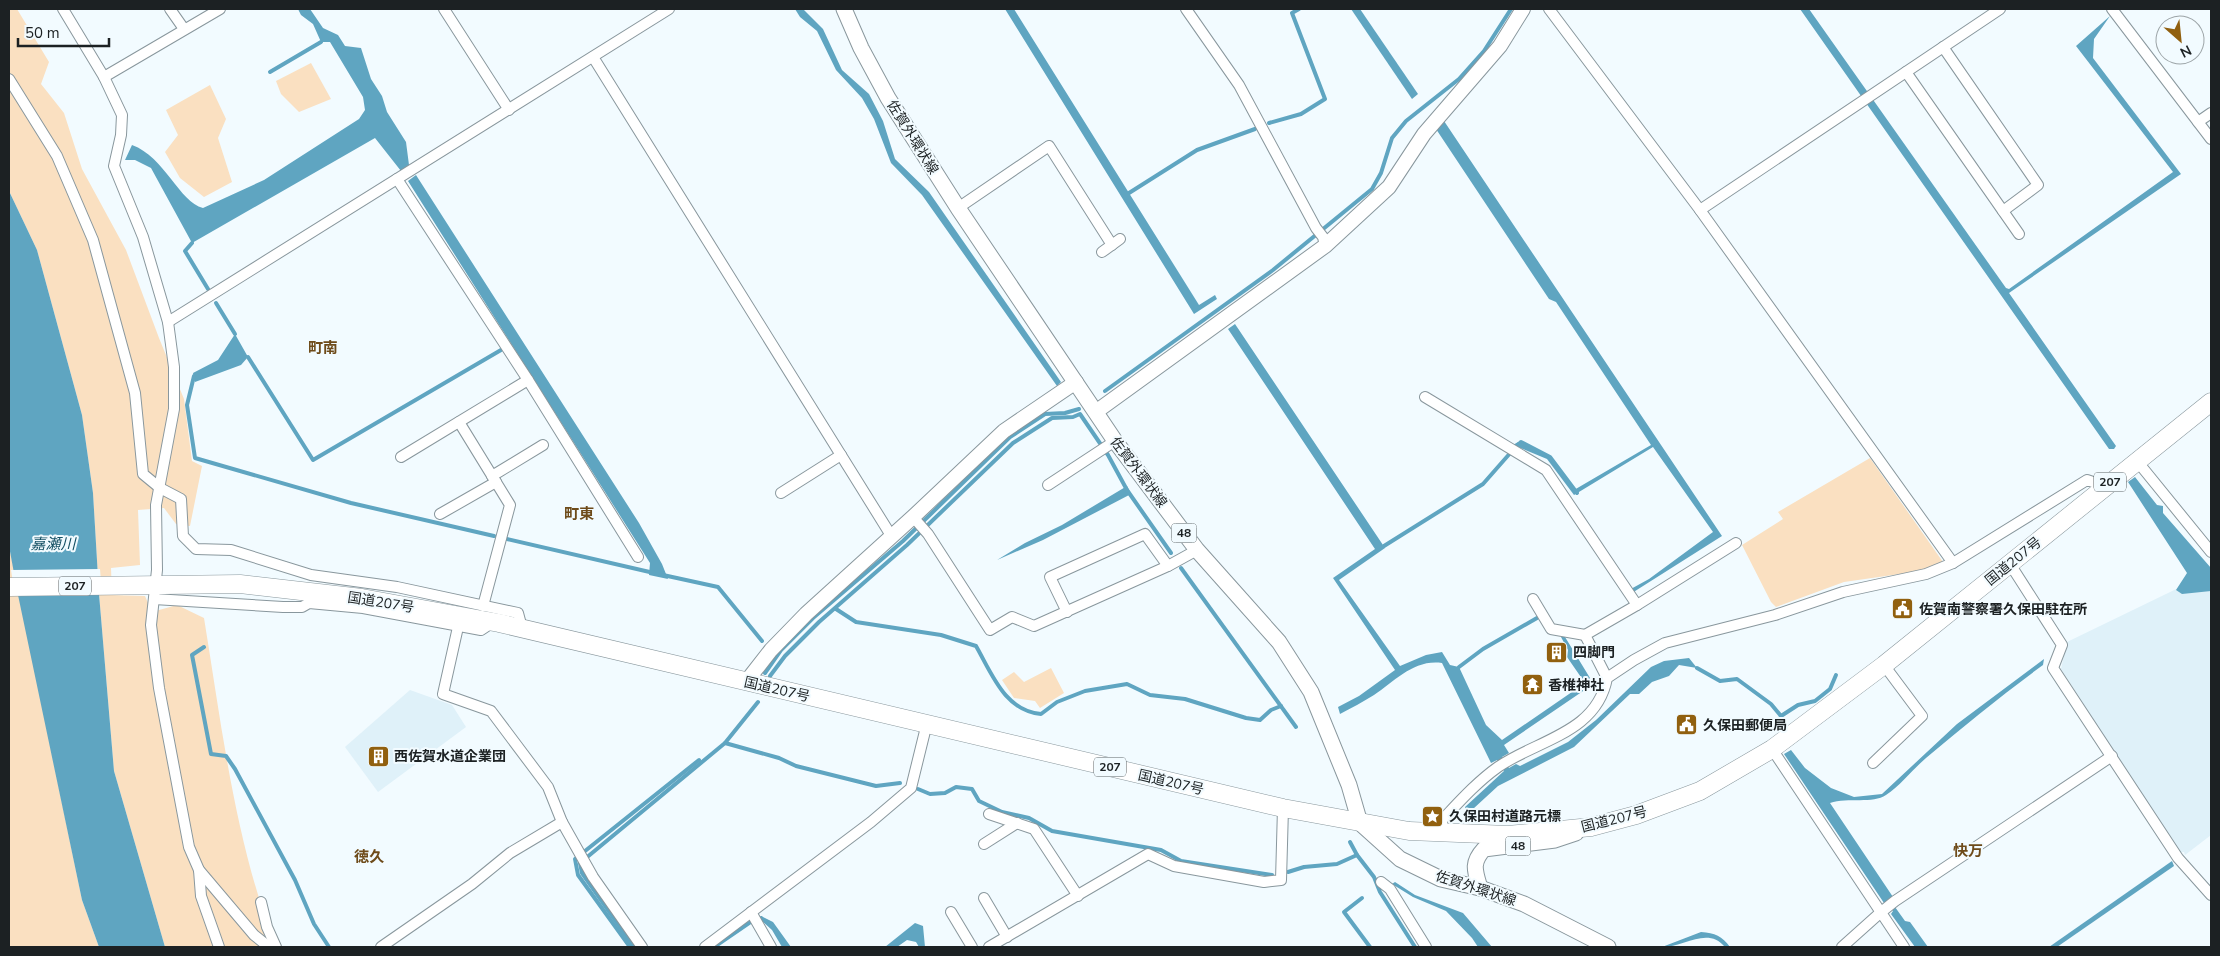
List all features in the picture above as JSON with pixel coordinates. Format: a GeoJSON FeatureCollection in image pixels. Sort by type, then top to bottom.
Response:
{"type":"FeatureCollection","features":[{"type":"Feature","properties":{"kind":"highway","name":"国道207号"},"geometry":{"type":"LineString","coordinates":[[9,587],[150,590],[240,584],[362,598],[522,628],[1283,808],[1414,832],[1508,835],[1591,827],[1636,815],[1700,791],[1772,749],[1884,665],[2211,402]]}},
{"type":"Feature","properties":{"kind":"main road","name":"佐賀外環状線"},"geometry":{"type":"LineString","coordinates":[[844,9],[861,48],[888,98],[958,208],[1115,441],[1197,550],[1279,642],[1311,692],[1349,785],[1360,823],[1400,859],[1440,879],[1480,888],[1524,904],[1608,947]]}},
{"type":"Feature","properties":{"kind":"main road","name":"48"},"geometry":{"type":"LineString","coordinates":[[1480,888],[1474,863],[1484,849],[1555,840],[1591,827]]}},
{"type":"Feature","properties":{"kind":"street"},"geometry":{"type":"LineString","coordinates":[[63,9],[104,77],[122,115],[121,135],[114,166],[143,237],[168,322],[174,367],[174,409],[156,504],[150,590],[151,625],[159,688],[189,847],[200,870],[254,935],[269,947]]}},
{"type":"Feature","properties":{"kind":"street"},"geometry":{"type":"LineString","coordinates":[[170,9],[184,29]]}},
{"type":"Feature","properties":{"kind":"street"},"geometry":{"type":"LineString","coordinates":[[104,77],[220,9]]}},
{"type":"Feature","properties":{"kind":"street"},"geometry":{"type":"LineString","coordinates":[[444,9],[508,110]]}},
{"type":"Feature","properties":{"kind":"street"},"geometry":{"type":"LineString","coordinates":[[168,322],[669,9]]}},
{"type":"Feature","properties":{"kind":"street"},"geometry":{"type":"LineString","coordinates":[[1186,9],[1239,85],[1324,242]]}},
{"type":"Feature","properties":{"kind":"street"},"geometry":{"type":"LineString","coordinates":[[1096,411],[1324,242],[1389,187],[1424,134],[1500,46],[1523,9]]}},
{"type":"Feature","properties":{"kind":"street"},"geometry":{"type":"LineString","coordinates":[[1549,9],[1700,210],[1953,563]]}},
{"type":"Feature","properties":{"kind":"street"},"geometry":{"type":"LineString","coordinates":[[1700,210],[2000,9]]}},
{"type":"Feature","properties":{"kind":"street"},"geometry":{"type":"LineString","coordinates":[[2112,9],[2211,139]]}},
{"type":"Feature","properties":{"kind":"street"},"geometry":{"type":"LineString","coordinates":[[1943,47],[2038,184],[2003,211]]}},
{"type":"Feature","properties":{"kind":"street"},"geometry":{"type":"LineString","coordinates":[[593,57],[892,537]]}},
{"type":"Feature","properties":{"kind":"street"},"geometry":{"type":"LineString","coordinates":[[1906,72],[2019,234]]}},
{"type":"Feature","properties":{"kind":"street"},"geometry":{"type":"LineString","coordinates":[[9,79],[58,156],[93,240],[135,393],[143,474],[160,488],[181,499],[183,536],[196,549],[231,550],[311,575],[397,587],[518,613],[522,628]]}},
{"type":"Feature","properties":{"kind":"street"},"geometry":{"type":"LineString","coordinates":[[2198,122],[2211,113]]}},
{"type":"Feature","properties":{"kind":"street"},"geometry":{"type":"LineString","coordinates":[[958,208],[1050,146],[1116,242],[1102,252]]}},
{"type":"Feature","properties":{"kind":"street"},"geometry":{"type":"LineString","coordinates":[[397,179],[528,380],[638,557]]}},
{"type":"Feature","properties":{"kind":"street"},"geometry":{"type":"LineString","coordinates":[[401,457],[528,380]]}},
{"type":"Feature","properties":{"kind":"street"},"geometry":{"type":"LineString","coordinates":[[746,682],[771,650],[806,614],[914,517],[1004,431],[1076,382]]}},
{"type":"Feature","properties":{"kind":"street"},"geometry":{"type":"LineString","coordinates":[[1425,397],[1546,470],[1632,599]]}},
{"type":"Feature","properties":{"kind":"street"},"geometry":{"type":"LineString","coordinates":[[459,422],[510,505],[482,606]]}},
{"type":"Feature","properties":{"kind":"street"},"geometry":{"type":"LineString","coordinates":[[1048,485],[1115,441]]}},
{"type":"Feature","properties":{"kind":"street"},"geometry":{"type":"LineString","coordinates":[[440,514],[543,445]]}},
{"type":"Feature","properties":{"kind":"street"},"geometry":{"type":"LineString","coordinates":[[780,493],[841,455]]}},
{"type":"Feature","properties":{"kind":"street"},"geometry":{"type":"LineString","coordinates":[[2137,461],[2211,552]]}},
{"type":"Feature","properties":{"kind":"street"},"geometry":{"type":"LineString","coordinates":[[1607,678],[1665,643],[1775,615],[1843,592],[1926,574],[1953,563],[2087,480],[2105,486]]}},
{"type":"Feature","properties":{"kind":"street"},"geometry":{"type":"LineString","coordinates":[[914,517],[928,534],[990,630],[1012,617],[1034,626],[1168,566],[1197,550]]}},
{"type":"Feature","properties":{"kind":"street"},"geometry":{"type":"LineString","coordinates":[[1067,612],[1050,577],[1145,534],[1168,566]]}},
{"type":"Feature","properties":{"kind":"street"},"geometry":{"type":"LineString","coordinates":[[1534,599],[1551,629],[1585,635],[1632,599],[1736,543]]}},
{"type":"Feature","properties":{"kind":"street"},"geometry":{"type":"LineString","coordinates":[[2010,564],[2062,645],[2053,668],[2178,858],[2211,895]]}},
{"type":"Feature","properties":{"kind":"street"},"geometry":{"type":"LineString","coordinates":[[150,590],[283,607],[302,607],[309,603],[363,608],[482,630],[492,622]]}},
{"type":"Feature","properties":{"kind":"street"},"geometry":{"type":"LineString","coordinates":[[458,627],[443,694],[491,711],[548,787],[562,822],[586,864],[642,947]]}},
{"type":"Feature","properties":{"kind":"street"},"geometry":{"type":"LineString","coordinates":[[1443,832],[1442,820],[1473,788],[1503,764],[1578,726],[1605,692],[1607,678],[1585,635]]}},
{"type":"Feature","properties":{"kind":"street"},"geometry":{"type":"LineString","coordinates":[[1873,763],[1922,716],[1884,665]]}},
{"type":"Feature","properties":{"kind":"street"},"geometry":{"type":"LineString","coordinates":[[705,947],[871,822],[911,788],[927,723]]}},
{"type":"Feature","properties":{"kind":"street"},"geometry":{"type":"LineString","coordinates":[[1772,749],[1883,910],[1904,947]]}},
{"type":"Feature","properties":{"kind":"street"},"geometry":{"type":"LineString","coordinates":[[1842,947],[1895,901],[2112,756]]}},
{"type":"Feature","properties":{"kind":"street"},"geometry":{"type":"LineString","coordinates":[[989,947],[1148,854],[1174,866],[1264,882],[1281,880],[1283,808]]}},
{"type":"Feature","properties":{"kind":"street"},"geometry":{"type":"LineString","coordinates":[[990,814],[1034,829],[1078,896]]}},
{"type":"Feature","properties":{"kind":"street"},"geometry":{"type":"LineString","coordinates":[[381,947],[472,884],[510,853],[562,822]]}},
{"type":"Feature","properties":{"kind":"street"},"geometry":{"type":"LineString","coordinates":[[984,844],[1017,823]]}},
{"type":"Feature","properties":{"kind":"street"},"geometry":{"type":"LineString","coordinates":[[200,870],[201,896],[219,947]]}},
{"type":"Feature","properties":{"kind":"street"},"geometry":{"type":"LineString","coordinates":[[1381,882],[1390,889],[1426,947]]}},
{"type":"Feature","properties":{"kind":"street"},"geometry":{"type":"LineString","coordinates":[[984,898],[1007,937]]}},
{"type":"Feature","properties":{"kind":"street"},"geometry":{"type":"LineString","coordinates":[[261,902],[267,926],[276,947]]}},
{"type":"Feature","properties":{"kind":"street"},"geometry":{"type":"LineString","coordinates":[[751,912],[756,924],[771,947]]}},
{"type":"Feature","properties":{"kind":"street"},"geometry":{"type":"LineString","coordinates":[[951,912],[972,947]]}},
{"type":"Feature","properties":{"kind":"shaded area"},"geometry":{"type":"Polygon","coordinates":[[[9,9],[17,9],[49,62],[41,84],[64,113],[82,169],[126,250],[184,399],[192,461],[202,466],[190,526],[176,524],[164,508],[138,510],[140,565],[111,568],[112,595],[145,596],[152,612],[177,605],[204,618],[231,784],[240,826],[250,867],[276,947],[165,947],[114,771],[99,594],[93,493],[82,415],[37,250],[9,191],[9,9]]]}},
{"type":"Feature","properties":{"kind":"shaded area"},"geometry":{"type":"Polygon","coordinates":[[[311,63],[331,99],[299,112],[281,94],[276,81],[311,63]]]}},
{"type":"Feature","properties":{"kind":"shaded area"},"geometry":{"type":"Polygon","coordinates":[[[210,85],[226,119],[218,138],[232,182],[204,197],[180,178],[165,152],[178,135],[166,110],[210,85]]]}},
{"type":"Feature","properties":{"kind":"shaded area"},"geometry":{"type":"Polygon","coordinates":[[[1870,458],[1943,562],[1921,571],[1844,582],[1776,607],[1771,602],[1742,545],[1783,519],[1778,512],[1870,458]]]}},
{"type":"Feature","properties":{"kind":"shaded area"},"geometry":{"type":"Polygon","coordinates":[[[9,546],[82,900],[99,947],[9,947],[9,546]]]}},
{"type":"Feature","properties":{"kind":"shaded area"},"geometry":{"type":"Polygon","coordinates":[[[2199,578],[2211,590],[2211,835],[2185,855],[2184,852],[2179,852],[2061,669],[2067,642],[2199,578]]]}},
{"type":"Feature","properties":{"kind":"shaded area"},"geometry":{"type":"Polygon","coordinates":[[[1051,668],[1064,693],[1040,708],[1035,701],[1014,698],[1002,680],[1014,672],[1024,682],[1051,668]]]}},
{"type":"Feature","properties":{"kind":"shaded area","name":"西佐賀水道企業団"},"geometry":{"type":"Polygon","coordinates":[[[410,690],[452,705],[466,727],[378,792],[345,747],[410,690]]]}},
{"type":"Feature","properties":{"kind":"water"},"geometry":{"type":"Polygon","coordinates":[[[298,9],[310,9],[323,28],[338,35],[345,46],[361,48],[371,79],[382,96],[387,112],[406,142],[409,165],[401,171],[375,138],[192,243],[151,168],[135,160],[125,160],[132,145],[154,159],[186,197],[194,204],[203,208],[264,180],[359,119],[365,110],[363,97],[330,42],[321,42],[313,24],[301,15],[298,9]]]}},
{"type":"Feature","properties":{"kind":"water"},"geometry":{"type":"Polygon","coordinates":[[[795,9],[803,9],[823,29],[842,70],[869,94],[883,121],[895,159],[929,192],[1061,382],[1057,386],[922,195],[891,163],[874,119],[862,98],[836,70],[817,31],[800,17],[795,9]]]}},
{"type":"Feature","properties":{"kind":"water"},"geometry":{"type":"Polygon","coordinates":[[[1005,9],[1014,9],[1199,305],[1215,295],[1217,299],[1194,314],[1005,9]]]}},
{"type":"Feature","properties":{"kind":"water"},"geometry":{"type":"Polygon","coordinates":[[[1351,9],[1360,9],[1418,94],[1412,99],[1351,9]]]}},
{"type":"Feature","properties":{"kind":"water"},"geometry":{"type":"Polygon","coordinates":[[[1800,9],[1809,9],[2006,288],[2009,289],[2173,172],[2076,46],[2110,16],[2094,39],[2093,58],[2181,174],[2009,293],[2116,446],[2114,449],[2109,449],[1800,9]]]}},
{"type":"Feature","properties":{"kind":"water"},"geometry":{"type":"Polygon","coordinates":[[[1444,121],[1722,536],[1632,593],[1629,590],[1649,579],[1713,532],[1653,447],[1574,495],[1547,459],[1513,445],[1518,442],[1550,457],[1574,490],[1651,445],[1556,302],[1549,299],[1436,129],[1444,121]]]}},
{"type":"Feature","properties":{"kind":"water"},"geometry":{"type":"Polygon","coordinates":[[[416,175],[639,523],[662,564],[668,579],[649,575],[650,563],[408,181],[416,175]]]}},
{"type":"Feature","properties":{"kind":"water","name":"嘉瀬川"},"geometry":{"type":"Polygon","coordinates":[[[9,191],[37,250],[82,415],[93,493],[99,594],[114,771],[165,947],[99,947],[82,900],[18,595],[9,546],[9,191]]]}},
{"type":"Feature","properties":{"kind":"water"},"geometry":{"type":"Polygon","coordinates":[[[1235,324],[1385,548],[1339,580],[1400,666],[1426,655],[1442,652],[1450,665],[1459,667],[1486,725],[1502,740],[1585,683],[1567,657],[1568,650],[1561,637],[1565,637],[1590,678],[1589,687],[1504,745],[1509,753],[1502,757],[1509,768],[1516,764],[1520,766],[1568,742],[1596,720],[1651,667],[1664,661],[1689,658],[1697,668],[1679,665],[1669,676],[1652,682],[1639,694],[1630,694],[1574,747],[1498,786],[1473,809],[1465,809],[1504,771],[1497,760],[1491,763],[1442,663],[1423,664],[1405,672],[1374,695],[1340,714],[1338,707],[1359,696],[1395,670],[1333,578],[1375,549],[1228,329],[1235,324]]]}},
{"type":"Feature","properties":{"kind":"water"},"geometry":{"type":"Polygon","coordinates":[[[235,334],[248,357],[241,365],[195,382],[193,373],[218,360],[235,334]]]}},
{"type":"Feature","properties":{"kind":"water"},"geometry":{"type":"Polygon","coordinates":[[[2135,477],[2157,505],[2163,506],[2163,513],[2211,568],[2211,591],[2182,594],[2176,590],[2187,573],[2128,482],[2135,477]]]}},
{"type":"Feature","properties":{"kind":"water"},"geometry":{"type":"Polygon","coordinates":[[[1127,486],[1131,494],[1043,540],[997,560],[1025,543],[1062,525],[1127,486]]]}},
{"type":"Feature","properties":{"kind":"water"},"geometry":{"type":"Polygon","coordinates":[[[2044,659],[2043,665],[1926,758],[1886,795],[1881,798],[1867,800],[1845,800],[1830,803],[1893,897],[1890,900],[1905,921],[1910,922],[1928,947],[1915,947],[1891,914],[1893,911],[1887,903],[1884,903],[1784,754],[1791,750],[1805,768],[1831,788],[1854,797],[1882,794],[1957,724],[2044,659]]]}},
{"type":"Feature","properties":{"kind":"water"},"geometry":{"type":"Polygon","coordinates":[[[2172,861],[2174,866],[2057,947],[2049,947],[2172,861]]]}},
{"type":"Feature","properties":{"kind":"water"},"geometry":{"type":"Polygon","coordinates":[[[1395,882],[1415,895],[1463,913],[1492,947],[1478,947],[1446,911],[1413,897],[1392,884],[1395,882]]]}},
{"type":"Feature","properties":{"kind":"water"},"geometry":{"type":"Polygon","coordinates":[[[761,916],[773,922],[791,947],[782,947],[772,930],[761,920],[761,916]]]}},
{"type":"Feature","properties":{"kind":"water"},"geometry":{"type":"Polygon","coordinates":[[[915,923],[923,926],[925,947],[919,947],[916,942],[907,940],[897,947],[885,947],[915,923]]]}},
{"type":"Feature","properties":{"kind":"water"},"geometry":{"type":"Polygon","coordinates":[[[1701,932],[1718,936],[1730,947],[1725,947],[1711,938],[1703,938],[1662,947],[1701,932]]]}},
{"type":"Feature","properties":{"kind":"pier"},"geometry":{"type":"Polygon","coordinates":[[[100,569],[102,594],[15,595],[11,570],[100,569]]]}},
{"type":"Feature","properties":{"kind":"waterway"},"geometry":{"type":"LineString","coordinates":[[1269,123],[1301,114],[1325,99],[1292,13],[1299,9]]}},
{"type":"Feature","properties":{"kind":"waterway"},"geometry":{"type":"LineString","coordinates":[[1105,391],[1273,270],[1372,189],[1381,173],[1392,138],[1406,121],[1459,79],[1484,51],[1511,9]]}},
{"type":"Feature","properties":{"kind":"waterway"},"geometry":{"type":"LineString","coordinates":[[270,72],[321,42]]}},
{"type":"Feature","properties":{"kind":"waterway"},"geometry":{"type":"LineString","coordinates":[[1129,193],[1197,150],[1255,129]]}},
{"type":"Feature","properties":{"kind":"waterway"},"geometry":{"type":"LineString","coordinates":[[192,243],[185,251],[208,289]]}},
{"type":"Feature","properties":{"kind":"waterway"},"geometry":{"type":"LineString","coordinates":[[216,303],[235,334]]}},
{"type":"Feature","properties":{"kind":"waterway"},"geometry":{"type":"LineString","coordinates":[[248,357],[313,460],[501,350]]}},
{"type":"Feature","properties":{"kind":"waterway"},"geometry":{"type":"LineString","coordinates":[[194,376],[187,405],[195,458],[351,503],[494,536]]}},
{"type":"Feature","properties":{"kind":"waterway"},"geometry":{"type":"LineString","coordinates":[[765,673],[781,650],[813,618],[903,541],[1010,437],[1045,414],[1065,413],[1079,409]]}},
{"type":"Feature","properties":{"kind":"waterway"},"geometry":{"type":"LineString","coordinates":[[770,676],[785,656],[819,622],[907,545],[1013,443],[1052,418],[1073,417],[1080,414],[1108,455],[1127,490],[1171,553]]}},
{"type":"Feature","properties":{"kind":"waterway"},"geometry":{"type":"LineString","coordinates":[[1517,446],[1521,442],[1550,457],[1577,493]]}},
{"type":"Feature","properties":{"kind":"waterway"},"geometry":{"type":"LineString","coordinates":[[1384,546],[1483,484],[1512,451]]}},
{"type":"Feature","properties":{"kind":"waterway"},"geometry":{"type":"LineString","coordinates":[[507,539],[654,573]]}},
{"type":"Feature","properties":{"kind":"waterway"},"geometry":{"type":"LineString","coordinates":[[1181,568],[1296,727]]}},
{"type":"Feature","properties":{"kind":"waterway"},"geometry":{"type":"LineString","coordinates":[[663,575],[718,587],[762,641]]}},
{"type":"Feature","properties":{"kind":"waterway"},"geometry":{"type":"LineString","coordinates":[[836,609],[856,622],[941,635],[976,646],[994,679],[1009,699],[1018,706],[1041,714],[1057,702],[1085,691],[1127,684],[1150,695],[1185,699],[1246,718],[1260,720],[1271,710],[1281,706]]}},
{"type":"Feature","properties":{"kind":"waterway"},"geometry":{"type":"LineString","coordinates":[[1459,667],[1483,649],[1537,618]]}},
{"type":"Feature","properties":{"kind":"waterway"},"geometry":{"type":"LineString","coordinates":[[204,647],[192,655],[211,754],[226,756],[235,769],[295,880],[314,924],[329,947]]}},
{"type":"Feature","properties":{"kind":"waterway"},"geometry":{"type":"LineString","coordinates":[[1697,668],[1720,681],[1737,679],[1771,704],[1781,716],[1778,730]]}},
{"type":"Feature","properties":{"kind":"waterway"},"geometry":{"type":"LineString","coordinates":[[1781,716],[1798,705],[1815,701],[1830,689],[1836,675]]}},
{"type":"Feature","properties":{"kind":"waterway"},"geometry":{"type":"LineString","coordinates":[[634,947],[582,873],[580,863],[725,743],[758,702]]}},
{"type":"Feature","properties":{"kind":"waterway"},"geometry":{"type":"LineString","coordinates":[[725,743],[779,758],[796,766],[876,786],[900,783]]}},
{"type":"Feature","properties":{"kind":"waterway"},"geometry":{"type":"LineString","coordinates":[[630,947],[578,875],[575,859],[699,760]]}},
{"type":"Feature","properties":{"kind":"waterway"},"geometry":{"type":"LineString","coordinates":[[918,789],[930,794],[945,793],[956,787],[972,789],[979,801],[1002,812],[1029,818],[1052,831],[1161,850],[1181,861],[1272,875]]}},
{"type":"Feature","properties":{"kind":"waterway"},"geometry":{"type":"LineString","coordinates":[[1350,842],[1357,855],[1374,877],[1380,892],[1415,947]]}},
{"type":"Feature","properties":{"kind":"waterway"},"geometry":{"type":"LineString","coordinates":[[1288,872],[1304,867],[1337,864],[1357,855]]}},
{"type":"Feature","properties":{"kind":"waterway"},"geometry":{"type":"LineString","coordinates":[[1362,898],[1344,912],[1370,947]]}},
{"type":"Feature","properties":{"kind":"waterway"},"geometry":{"type":"LineString","coordinates":[[714,947],[749,923],[761,918]]}},
{"type":"Feature","properties":{"kind":"place","name":"佐賀南警察署久保田駐在所"},"geometry":{"type":"Point","coordinates":[1903,609]}},
{"type":"Feature","properties":{"kind":"place","name":"四脚門"},"geometry":{"type":"Point","coordinates":[1557,652]}},
{"type":"Feature","properties":{"kind":"place","name":"香椎神社"},"geometry":{"type":"Point","coordinates":[1532,685]}},
{"type":"Feature","properties":{"kind":"place","name":"久保田郵便局"},"geometry":{"type":"Point","coordinates":[1687,725]}},
{"type":"Feature","properties":{"kind":"place","name":"西佐賀水道企業団"},"geometry":{"type":"Point","coordinates":[378,756]}},
{"type":"Feature","properties":{"kind":"place","name":"久保田村道路元標"},"geometry":{"type":"Point","coordinates":[1433,816]}},
{"type":"Feature","properties":{"kind":"district","name":"町南"},"geometry":{"type":"Point","coordinates":[323,348]}},
{"type":"Feature","properties":{"kind":"district","name":"町東"},"geometry":{"type":"Point","coordinates":[579,514]}},
{"type":"Feature","properties":{"kind":"district","name":"快万"},"geometry":{"type":"Point","coordinates":[1968,851]}},
{"type":"Feature","properties":{"kind":"district","name":"徳久"},"geometry":{"type":"Point","coordinates":[369,857]}}]}
